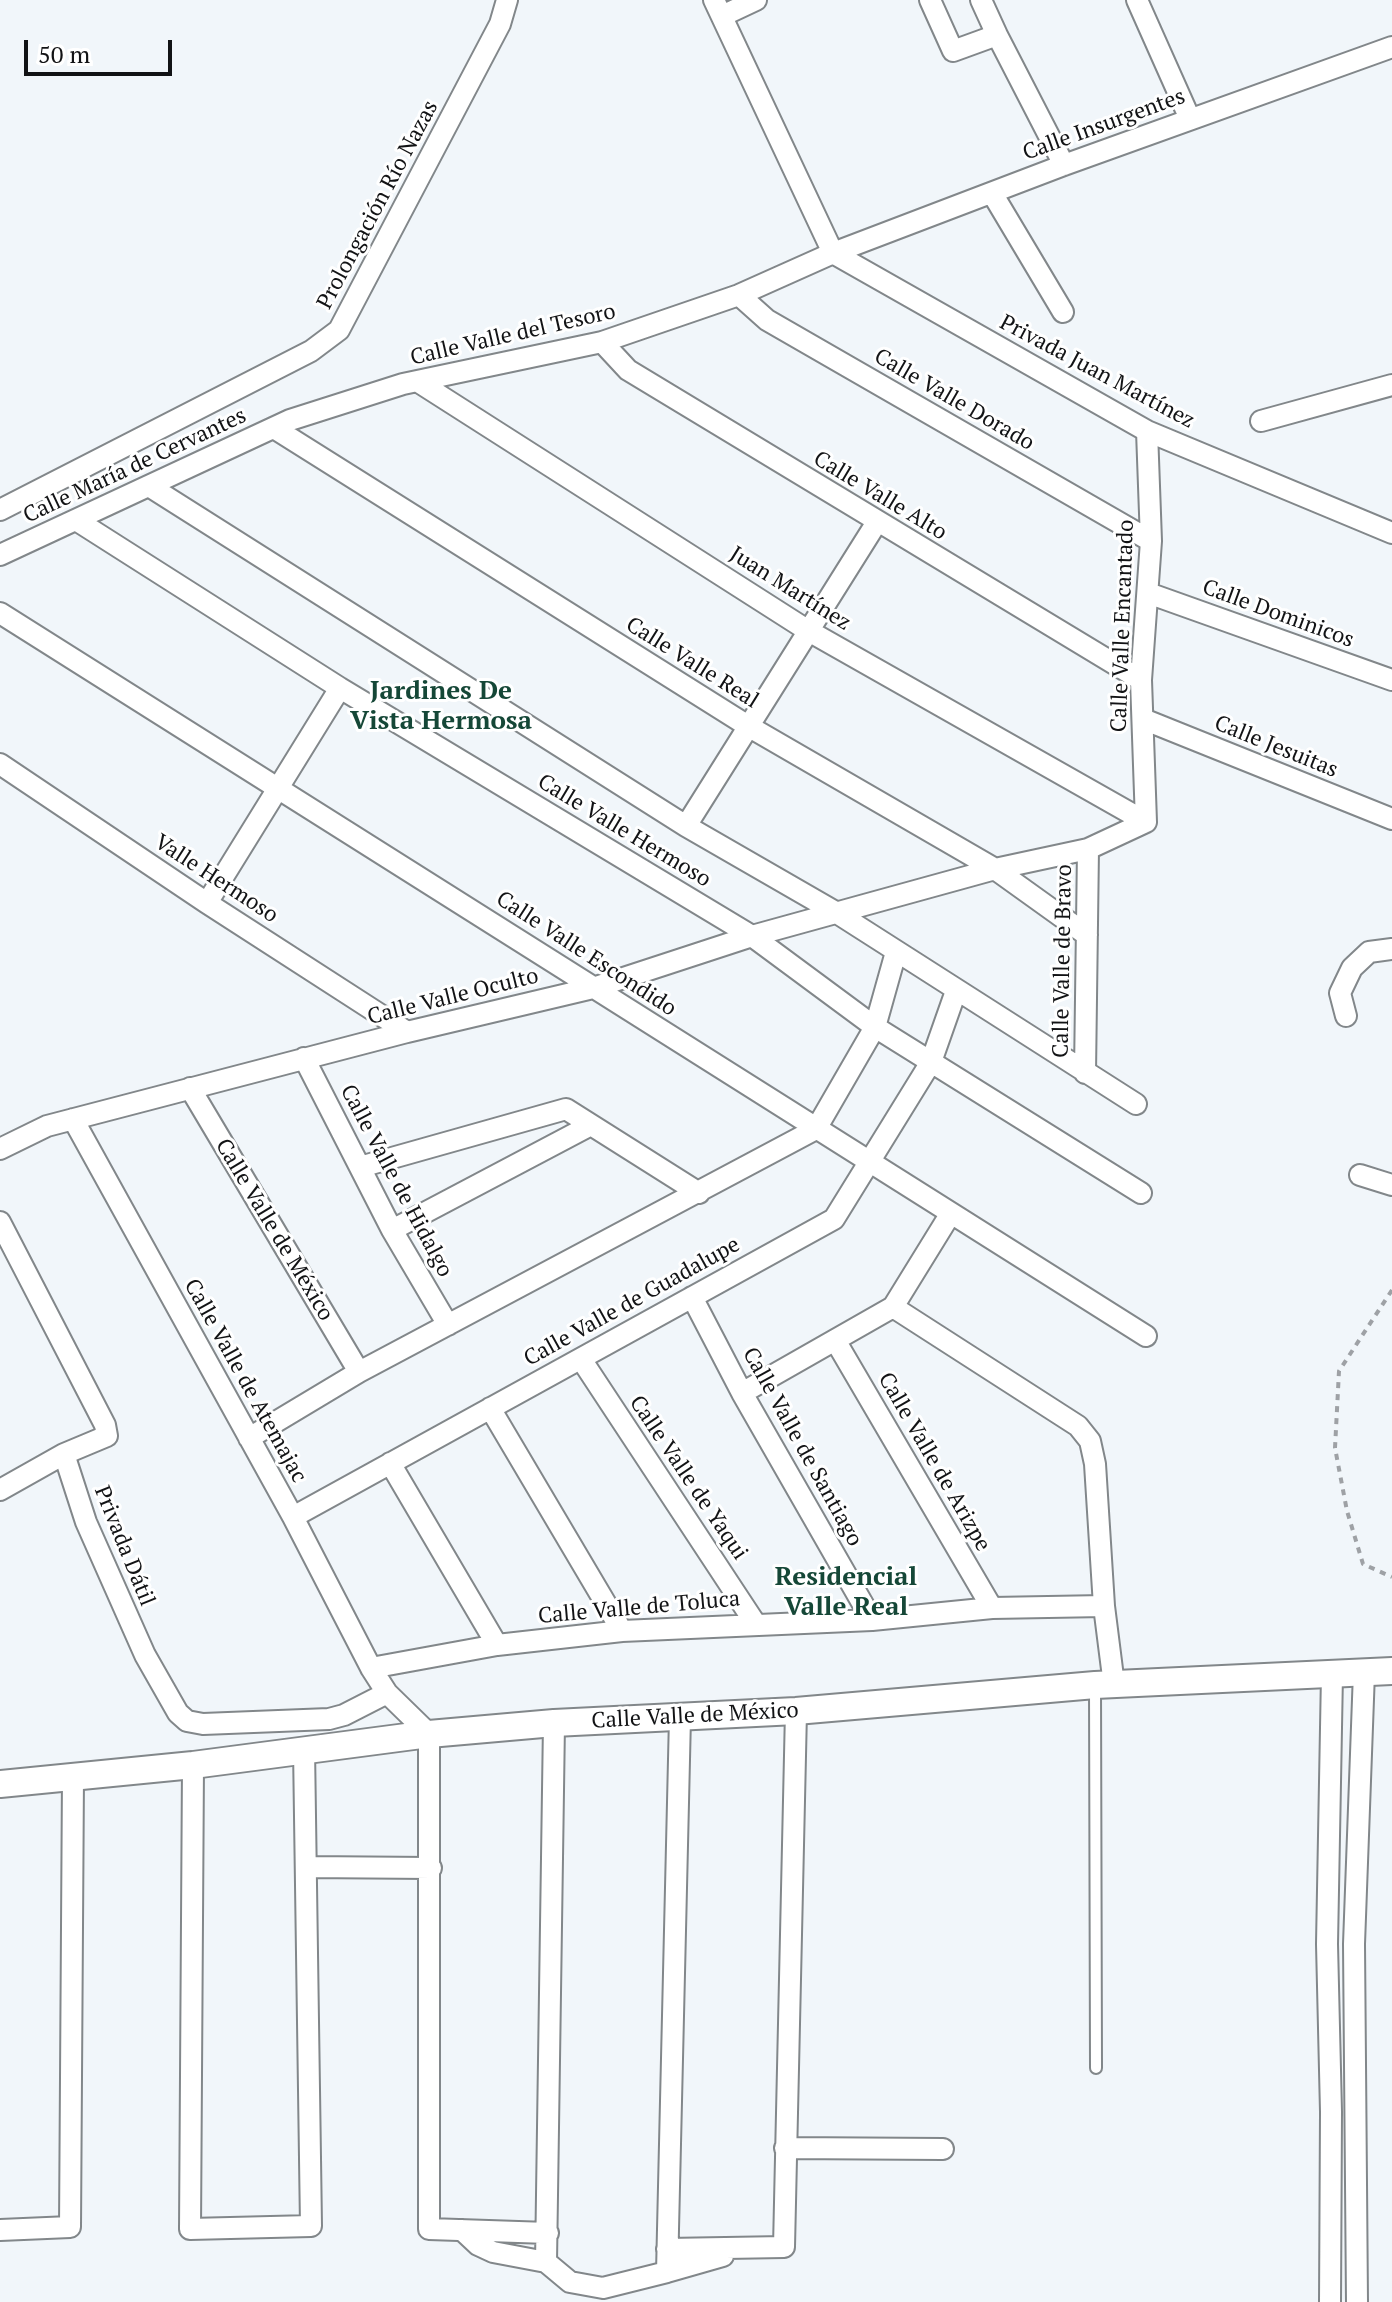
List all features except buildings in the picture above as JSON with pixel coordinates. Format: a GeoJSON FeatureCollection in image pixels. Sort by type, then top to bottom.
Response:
{"type":"FeatureCollection","features":[{"type":"Feature","properties":{"kind":"street","name":"Prolongación Río Nazas"},"geometry":{"type":"LineString","coordinates":[[0,510],[311,351],[339,330],[500,24],[507,0]]}},
{"type":"Feature","properties":{"kind":"street"},"geometry":{"type":"LineString","coordinates":[[756,0],[718,8],[833,253]]}},
{"type":"Feature","properties":{"kind":"street"},"geometry":{"type":"LineString","coordinates":[[930,0],[953,51],[997,35]]}},
{"type":"Feature","properties":{"kind":"street"},"geometry":{"type":"LineString","coordinates":[[981,0],[1064,165]]}},
{"type":"Feature","properties":{"kind":"street"},"geometry":{"type":"LineString","coordinates":[[1137,0],[1190,119]]}},
{"type":"Feature","properties":{"kind":"street","name":"Calle Insurgentes"},"geometry":{"type":"LineString","coordinates":[[833,253],[1064,165],[1392,47]]}},
{"type":"Feature","properties":{"kind":"street"},"geometry":{"type":"LineString","coordinates":[[992,193],[1063,312]]}},
{"type":"Feature","properties":{"kind":"street","name":"Calle Valle del Tesoro"},"geometry":{"type":"LineString","coordinates":[[282,424],[417,381],[602,342],[739,295],[833,253]]}},
{"type":"Feature","properties":{"kind":"street","name":"Privada Juan Martínez"},"geometry":{"type":"LineString","coordinates":[[833,253],[1147,431],[1392,533]]}},
{"type":"Feature","properties":{"kind":"street","name":"Calle Valle Dorado"},"geometry":{"type":"LineString","coordinates":[[739,295],[767,320],[1151,541]]}},
{"type":"Feature","properties":{"kind":"street","name":"Calle Valle Alto"},"geometry":{"type":"LineString","coordinates":[[602,342],[628,370],[1141,680]]}},
{"type":"Feature","properties":{"kind":"street","name":"Juan Martínez"},"geometry":{"type":"LineString","coordinates":[[417,381],[807,630],[1146,822]]}},
{"type":"Feature","properties":{"kind":"street"},"geometry":{"type":"LineString","coordinates":[[1261,421],[1392,385]]}},
{"type":"Feature","properties":{"kind":"street","name":"Calle María de Cervantes"},"geometry":{"type":"LineString","coordinates":[[0,555],[282,424]]}},
{"type":"Feature","properties":{"kind":"street","name":"Calle Valle Real"},"geometry":{"type":"LineString","coordinates":[[282,424],[748,726],[995,869],[1087,935]]}},
{"type":"Feature","properties":{"kind":"street","name":"Calle Valle Encantado"},"geometry":{"type":"LineString","coordinates":[[1146,822],[1141,680],[1151,541],[1147,431]]}},
{"type":"Feature","properties":{"kind":"street","name":"Calle Valle Hermoso"},"geometry":{"type":"LineString","coordinates":[[149,486],[686,826],[837,913],[1136,1104]]}},
{"type":"Feature","properties":{"kind":"street","name":"Calle Valle Hermoso"},"geometry":{"type":"LineString","coordinates":[[76,520],[340,688],[752,936],[875,1027],[1141,1193]]}},
{"type":"Feature","properties":{"kind":"street"},"geometry":{"type":"LineString","coordinates":[[686,826],[877,522]]}},
{"type":"Feature","properties":{"kind":"street","name":"Calle Dominicos"},"geometry":{"type":"LineString","coordinates":[[1148,593],[1392,680]]}},
{"type":"Feature","properties":{"kind":"street","name":"Calle Valle Escondido"},"geometry":{"type":"LineString","coordinates":[[0,613],[1146,1336]]}},
{"type":"Feature","properties":{"kind":"street"},"geometry":{"type":"LineString","coordinates":[[207,903],[340,688]]}},
{"type":"Feature","properties":{"kind":"street","name":"Calle Jesuitas"},"geometry":{"type":"LineString","coordinates":[[1143,719],[1392,819]]}},
{"type":"Feature","properties":{"kind":"street","name":"Valle Hermoso"},"geometry":{"type":"LineString","coordinates":[[0,764],[407,1032]]}},
{"type":"Feature","properties":{"kind":"street","name":"Calle Valle Oculto"},"geometry":{"type":"LineString","coordinates":[[0,1149],[47,1126],[304,1058],[593,988],[752,936],[995,869],[1088,849],[1146,822]]}},
{"type":"Feature","properties":{"kind":"street","name":"Calle Valle de Bravo"},"geometry":{"type":"LineString","coordinates":[[1085,1073],[1088,849]]}},
{"type":"Feature","properties":{"kind":"street"},"geometry":{"type":"LineString","coordinates":[[1346,1016],[1340,993],[1352,968],[1369,952],[1392,949]]}},
{"type":"Feature","properties":{"kind":"street"},"geometry":{"type":"LineString","coordinates":[[249,1438],[359,1372],[816,1129],[875,1027],[896,952]]}},
{"type":"Feature","properties":{"kind":"street","name":"Calle Valle de Guadalupe"},"geometry":{"type":"LineString","coordinates":[[293,1517],[834,1219],[931,1062],[956,991]]}},
{"type":"Feature","properties":{"kind":"street","name":"Calle Valle de Hidalgo"},"geometry":{"type":"LineString","coordinates":[[304,1058],[392,1230],[448,1325]]}},
{"type":"Feature","properties":{"kind":"street","name":"Calle Valle de México"},"geometry":{"type":"LineString","coordinates":[[190,1088],[359,1372]]}},
{"type":"Feature","properties":{"kind":"street"},"geometry":{"type":"LineString","coordinates":[[360,1167],[566,1109],[699,1193]]}},
{"type":"Feature","properties":{"kind":"street","name":"Calle Valle de Atemajac"},"geometry":{"type":"LineString","coordinates":[[73,1119],[293,1517],[371,1668],[387,1693],[429,1734]]}},
{"type":"Feature","properties":{"kind":"street"},"geometry":{"type":"LineString","coordinates":[[392,1230],[591,1125]]}},
{"type":"Feature","properties":{"kind":"street"},"geometry":{"type":"LineString","coordinates":[[1360,1175],[1392,1185]]}},
{"type":"Feature","properties":{"kind":"street"},"geometry":{"type":"LineString","coordinates":[[742,1393],[893,1307],[951,1213]]}},
{"type":"Feature","properties":{"kind":"street"},"geometry":{"type":"LineString","coordinates":[[0,1222],[105,1425],[107,1436],[64,1454],[0,1490]]}},
{"type":"Feature","properties":{"kind":"street","name":"Calle Valle de Santiago"},"geometry":{"type":"LineString","coordinates":[[692,1297],[742,1393],[872,1620]]}},
{"type":"Feature","properties":{"kind":"street"},"geometry":{"type":"LineString","coordinates":[[893,1307],[1078,1426],[1090,1441],[1095,1464],[1104,1606],[1105,1685]]}},
{"type":"Feature","properties":{"kind":"street","name":"Calle Valle de Arizpe"},"geometry":{"type":"LineString","coordinates":[[835,1340],[992,1608]]}},
{"type":"Feature","properties":{"kind":"street","name":"Calle Valle de Yaqui"},"geometry":{"type":"LineString","coordinates":[[581,1359],[755,1623]]}},
{"type":"Feature","properties":{"kind":"street"},"geometry":{"type":"LineString","coordinates":[[490,1408],[622,1631]]}},
{"type":"Feature","properties":{"kind":"street","name":"Privada Dátil"},"geometry":{"type":"LineString","coordinates":[[64,1454],[86,1522],[145,1655],[178,1713],[187,1721],[203,1724],[329,1719],[344,1715],[387,1693]]}},
{"type":"Feature","properties":{"kind":"street"},"geometry":{"type":"LineString","coordinates":[[390,1463],[497,1645]]}},
{"type":"Feature","properties":{"kind":"street","name":"Calle Valle de Toluca"},"geometry":{"type":"LineString","coordinates":[[371,1668],[497,1645],[622,1631],[872,1620],[992,1608],[1104,1606]]}},
{"type":"Feature","properties":{"kind":"street","name":"Calle Valle de México"},"geometry":{"type":"LineString","coordinates":[[0,1784],[193,1765],[429,1734],[554,1723],[796,1711],[1105,1685],[1392,1671]]}},
{"type":"Feature","properties":{"kind":"street"},"geometry":{"type":"LineString","coordinates":[[1357,2302],[1354,1944],[1364,1672]]}},
{"type":"Feature","properties":{"kind":"street"},"geometry":{"type":"LineString","coordinates":[[1330,2302],[1327,1944],[1332,1674]]}},
{"type":"Feature","properties":{"kind":"street"},"geometry":{"type":"LineString","coordinates":[[667,2249],[784,2247],[796,1711]]}},
{"type":"Feature","properties":{"kind":"street"},"geometry":{"type":"LineString","coordinates":[[667,2272],[680,1717]]}},
{"type":"Feature","properties":{"kind":"street"},"geometry":{"type":"LineString","coordinates":[[546,2262],[554,1723]]}},
{"type":"Feature","properties":{"kind":"street"},"geometry":{"type":"LineString","coordinates":[[429,1734],[429,2229],[548,2233]]}},
{"type":"Feature","properties":{"kind":"street"},"geometry":{"type":"LineString","coordinates":[[193,1765],[190,2229],[311,2226],[304,1748]]}},
{"type":"Feature","properties":{"kind":"street"},"geometry":{"type":"LineString","coordinates":[[0,2230],[70,2227],[73,1776]]}},
{"type":"Feature","properties":{"kind":"street"},"geometry":{"type":"LineString","coordinates":[[306,1867],[431,1868]]}},
{"type":"Feature","properties":{"kind":"street"},"geometry":{"type":"LineString","coordinates":[[1330,2054],[1356,2054]]}},
{"type":"Feature","properties":{"kind":"street"},"geometry":{"type":"LineString","coordinates":[[785,2148],[943,2149]]}},
{"type":"Feature","properties":{"kind":"street"},"geometry":{"type":"LineString","coordinates":[[462,2230],[478,2245],[493,2252],[546,2262],[570,2282],[603,2288],[750,2248]]}},
{"type":"Feature","properties":{"kind":"lane"},"geometry":{"type":"LineString","coordinates":[[1096,2068],[1105,1685]]}},
{"type":"Feature","properties":{"kind":"path"},"geometry":{"type":"LineString","coordinates":[[1392,1290],[1339,1371],[1335,1448],[1347,1511],[1363,1564],[1392,1577]]}},
{"type":"Feature","properties":{"kind":"district","name":"Jardines De Vista Hermosa"},"geometry":{"type":"Point","coordinates":[441,707]}},
{"type":"Feature","properties":{"kind":"district","name":"Residencial Valle Real"},"geometry":{"type":"Point","coordinates":[846,1593]}}]}
